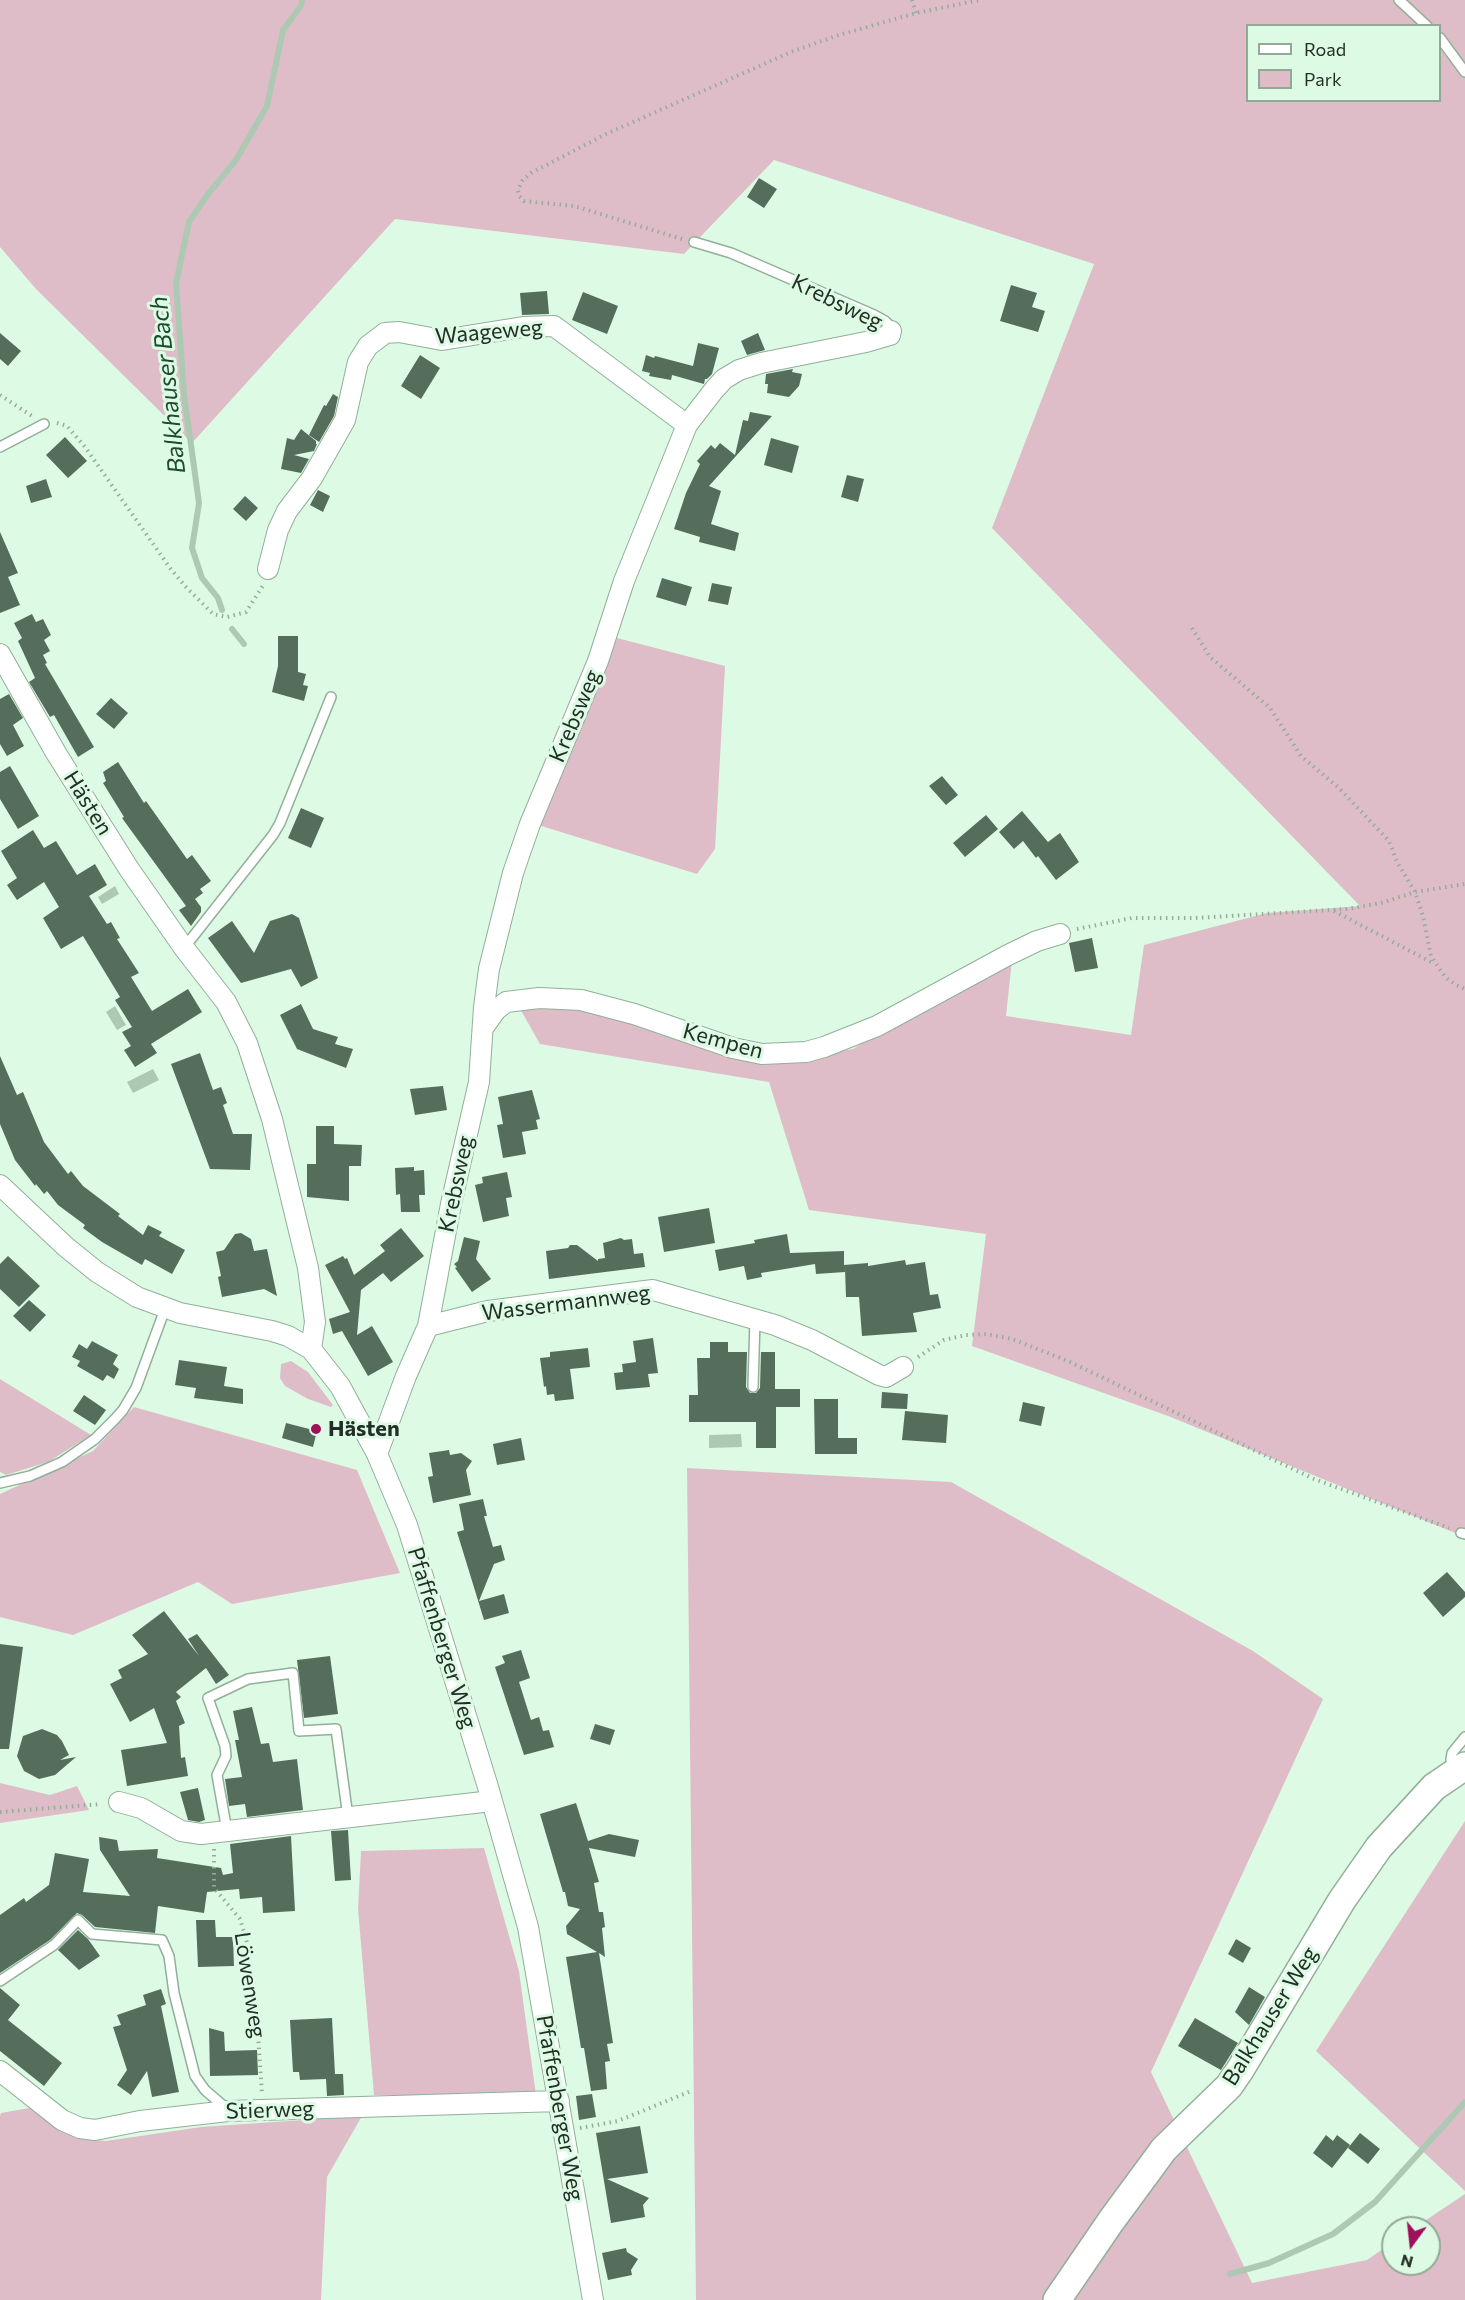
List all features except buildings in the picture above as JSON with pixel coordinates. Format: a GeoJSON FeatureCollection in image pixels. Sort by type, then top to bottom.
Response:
{"type":"FeatureCollection","features":[{"type":"Feature","properties":{"kind":"main road","name":"Balkhauser Weg"},"geometry":{"type":"LineString","coordinates":[[1057,2300],[1164,2149],[1229,2086],[1367,1863],[1414,1806],[1434,1787],[1459,1770]]}},
{"type":"Feature","properties":{"kind":"street","name":"Waageweg"},"geometry":{"type":"LineString","coordinates":[[268,569],[278,530],[287,511],[312,478],[345,420],[358,362],[368,346],[385,333],[399,332],[442,340],[524,327],[554,326],[687,424]]}},
{"type":"Feature","properties":{"kind":"street","name":"Krebsweg"},"geometry":{"type":"LineString","coordinates":[[377,1454],[406,1376],[428,1326],[451,1204],[479,1082],[484,1000],[489,969],[521,848],[598,661],[624,581],[687,424],[724,379],[739,370],[761,363],[866,342],[890,335],[891,331]]}},
{"type":"Feature","properties":{"kind":"street","name":"Hästen"},"geometry":{"type":"LineString","coordinates":[[0,654],[62,762],[129,869],[184,948],[226,1002],[247,1042],[272,1119],[308,1268],[315,1322],[311,1349]]}},
{"type":"Feature","properties":{"kind":"street","name":"Kempen"},"geometry":{"type":"LineString","coordinates":[[483,1028],[496,1010],[516,999],[581,1000],[634,1014],[733,1048],[762,1054],[806,1052],[835,1044],[877,1026],[1008,955],[1037,941],[1060,934]]}},
{"type":"Feature","properties":{"kind":"street","name":"Pfaffenberger Weg"},"geometry":{"type":"LineString","coordinates":[[0,1185],[84,1263],[130,1293],[165,1309],[272,1331],[288,1336],[311,1349],[340,1386],[377,1454],[407,1525],[492,1801],[528,1927],[593,2300]]}},
{"type":"Feature","properties":{"kind":"street","name":"Wassermannweg"},"geometry":{"type":"LineString","coordinates":[[428,1326],[488,1311],[653,1290],[755,1319],[812,1340],[879,1375],[886,1377],[903,1367]]}},
{"type":"Feature","properties":{"kind":"street"},"geometry":{"type":"LineString","coordinates":[[119,1802],[141,1808],[181,1831],[191,1834],[492,1801]]}},
{"type":"Feature","properties":{"kind":"street","name":"Stierweg"},"geometry":{"type":"LineString","coordinates":[[0,2071],[62,2120],[95,2130],[140,2121],[228,2111],[559,2101]]}},
{"type":"Feature","properties":{"kind":"lane"},"geometry":{"type":"LineString","coordinates":[[1399,0],[1425,24]]}},
{"type":"Feature","properties":{"kind":"lane"},"geometry":{"type":"LineString","coordinates":[[1441,39],[1465,72]]}},
{"type":"Feature","properties":{"kind":"lane","name":"Krebsweg"},"geometry":{"type":"LineString","coordinates":[[694,242],[730,253],[874,315],[885,321],[891,331]]}},
{"type":"Feature","properties":{"kind":"lane"},"geometry":{"type":"LineString","coordinates":[[0,447],[44,424]]}},
{"type":"Feature","properties":{"kind":"lane"},"geometry":{"type":"LineString","coordinates":[[184,948],[273,835],[280,823],[331,697]]}},
{"type":"Feature","properties":{"kind":"lane"},"geometry":{"type":"LineString","coordinates":[[0,1483],[30,1476],[62,1462],[90,1443],[110,1425],[123,1410],[136,1388],[165,1309]]}},
{"type":"Feature","properties":{"kind":"lane"},"geometry":{"type":"LineString","coordinates":[[753,1387],[755,1319]]}},
{"type":"Feature","properties":{"kind":"lane"},"geometry":{"type":"LineString","coordinates":[[220,1832],[217,1775],[226,1756],[225,1746],[208,1698],[248,1679],[293,1673],[299,1731],[336,1729],[348,1817]]}},
{"type":"Feature","properties":{"kind":"lane"},"geometry":{"type":"LineString","coordinates":[[1459,1770],[1451,1760],[1452,1753],[1465,1737]]}},
{"type":"Feature","properties":{"kind":"lane"},"geometry":{"type":"LineString","coordinates":[[0,1981],[54,1945],[78,1920],[92,1934],[162,1940],[169,1956],[174,1993],[195,2076],[228,2111]]}},
{"type":"Feature","properties":{"kind":"path"},"geometry":{"type":"LineString","coordinates":[[912,0],[916,13]]}},
{"type":"Feature","properties":{"kind":"path"},"geometry":{"type":"LineString","coordinates":[[694,242],[574,206],[524,201],[519,196],[518,190],[522,181],[537,169],[641,117],[791,52],[839,35],[916,13],[980,0]]}},
{"type":"Feature","properties":{"kind":"path"},"geometry":{"type":"LineString","coordinates":[[0,395],[44,424],[49,422],[67,426],[86,447],[170,568],[213,614],[227,617],[246,612],[263,586],[268,569]]}},
{"type":"Feature","properties":{"kind":"path"},"geometry":{"type":"LineString","coordinates":[[1192,628],[1210,657],[1270,708],[1302,756],[1339,788],[1383,833],[1415,892],[1423,916],[1429,951],[1435,964],[1445,977],[1465,989]]}},
{"type":"Feature","properties":{"kind":"path"},"geometry":{"type":"LineString","coordinates":[[1060,934],[1132,918],[1195,918],[1333,910],[1381,903],[1415,892],[1465,884]]}},
{"type":"Feature","properties":{"kind":"path"},"geometry":{"type":"LineString","coordinates":[[1333,910],[1435,964]]}},
{"type":"Feature","properties":{"kind":"path"},"geometry":{"type":"LineString","coordinates":[[903,1367],[944,1340],[976,1334],[1012,1339],[1068,1360],[1314,1479],[1463,1534]]}},
{"type":"Feature","properties":{"kind":"path"},"geometry":{"type":"LineString","coordinates":[[0,1812],[119,1802]]}},
{"type":"Feature","properties":{"kind":"path","name":"Löwenweg"},"geometry":{"type":"LineString","coordinates":[[220,1832],[214,1888],[240,1919],[251,1960],[261,2057],[262,2109]]}},
{"type":"Feature","properties":{"kind":"path"},"geometry":{"type":"LineString","coordinates":[[564,2130],[618,2121],[691,2091]]}},
{"type":"Feature","properties":{"kind":"green space"},"geometry":{"type":"Polygon","coordinates":[[[0,0],[1465,0],[1465,1537],[1168,1416],[972,1346],[986,1234],[809,1210],[769,1082],[540,1044],[519,1007],[599,1009],[783,1061],[853,1049],[902,1018],[1012,960],[1006,1016],[1131,1035],[1144,945],[1267,913],[1360,906],[992,528],[1094,264],[774,160],[684,254],[395,219],[192,443],[36,289],[0,247],[0,0]]]}},
{"type":"Feature","properties":{"kind":"green space"},"geometry":{"type":"Polygon","coordinates":[[[617,638],[725,666],[715,849],[697,874],[538,825],[617,638]]]}},
{"type":"Feature","properties":{"kind":"green space"},"geometry":{"type":"Polygon","coordinates":[[[291,1361],[308,1372],[333,1405],[331,1407],[308,1399],[285,1386],[280,1378],[281,1364],[291,1361]]]}},
{"type":"Feature","properties":{"kind":"green space"},"geometry":{"type":"Polygon","coordinates":[[[0,1379],[91,1435],[48,1462],[6,1475],[0,1472],[0,1379]]]}},
{"type":"Feature","properties":{"kind":"green space"},"geometry":{"type":"Polygon","coordinates":[[[134,1407],[357,1470],[400,1573],[232,1604],[198,1582],[73,1635],[0,1617],[0,1494],[93,1451],[134,1407]]]}},
{"type":"Feature","properties":{"kind":"green space"},"geometry":{"type":"Polygon","coordinates":[[[687,1468],[951,1482],[1253,1651],[1323,1699],[1151,2072],[1252,2283],[1367,2260],[1381,2250],[1381,2276],[1441,2276],[1441,2216],[1432,2216],[1465,2194],[1465,2300],[696,2300],[687,1468]]]}},
{"type":"Feature","properties":{"kind":"green space"},"geometry":{"type":"Polygon","coordinates":[[[0,1783],[50,1795],[77,1786],[89,1810],[0,1823],[0,1783]]]}},
{"type":"Feature","properties":{"kind":"green space"},"geometry":{"type":"Polygon","coordinates":[[[1465,1821],[1465,2191],[1316,2051],[1465,1821]]]}},
{"type":"Feature","properties":{"kind":"green space"},"geometry":{"type":"Polygon","coordinates":[[[484,1848],[519,1971],[536,2095],[374,2095],[358,1909],[361,1851],[484,1848]]]}},
{"type":"Feature","properties":{"kind":"green space"},"geometry":{"type":"Polygon","coordinates":[[[35,2107],[83,2139],[106,2141],[201,2127],[362,2116],[327,2177],[321,2300],[0,2300],[0,2116],[1,2113],[35,2107]]]}},
{"type":"Feature","properties":{"kind":"shaded area"},"geometry":{"type":"Polygon","coordinates":[[[115,886],[119,894],[102,904],[98,897],[115,886]]]}},
{"type":"Feature","properties":{"kind":"shaded area"},"geometry":{"type":"Polygon","coordinates":[[[115,1006],[126,1025],[117,1030],[106,1012],[115,1006]]]}},
{"type":"Feature","properties":{"kind":"shaded area"},"geometry":{"type":"Polygon","coordinates":[[[153,1069],[159,1080],[133,1093],[127,1082],[153,1069]]]}},
{"type":"Feature","properties":{"kind":"shaded area"},"geometry":{"type":"Polygon","coordinates":[[[741,1434],[742,1447],[709,1448],[709,1435],[741,1434]]]}},
{"type":"Feature","properties":{"kind":"waterway","name":"Balkhauser Bach"},"geometry":{"type":"LineString","coordinates":[[222,610],[218,598],[202,578],[192,548],[199,503],[184,394],[176,283],[189,222],[236,160],[267,106],[283,30],[301,6],[302,0]]}},
{"type":"Feature","properties":{"kind":"waterway","name":"Balkhauser Bach"},"geometry":{"type":"LineString","coordinates":[[232,629],[244,644]]}},
{"type":"Feature","properties":{"kind":"waterway"},"geometry":{"type":"LineString","coordinates":[[1230,2274],[1269,2263],[1333,2234],[1375,2202],[1465,2102]]}},
{"type":"Feature","properties":{"kind":"place","name":"Hästen"},"geometry":{"type":"Point","coordinates":[316,1429]}}]}
